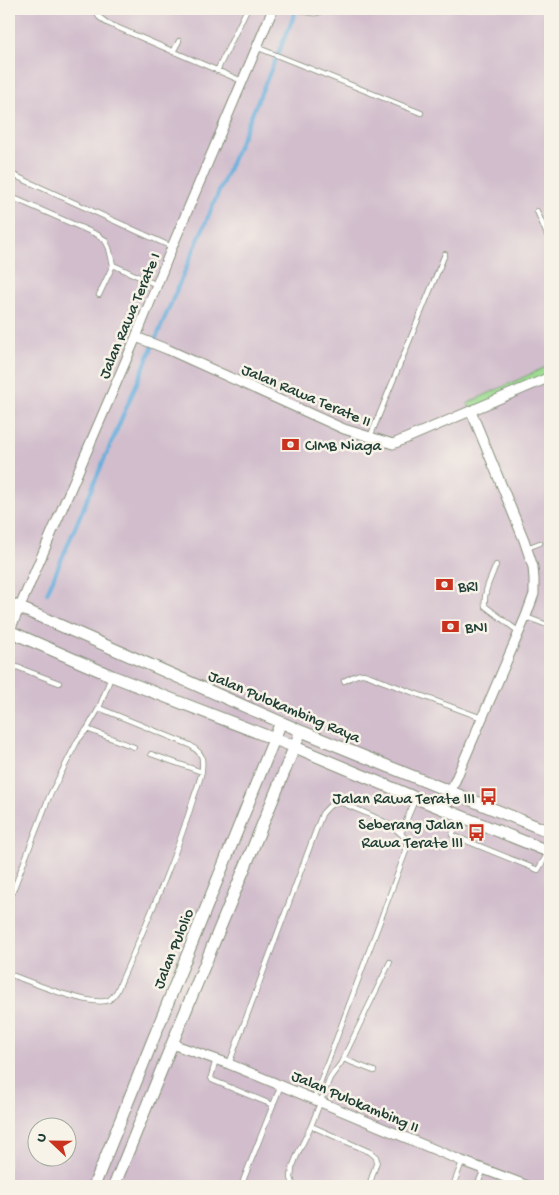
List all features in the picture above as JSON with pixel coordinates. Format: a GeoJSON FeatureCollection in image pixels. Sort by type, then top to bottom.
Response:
{"type":"FeatureCollection","features":[{"type":"Feature","properties":{"kind":"street","name":"Jalan Rawa Terate I"},"geometry":{"type":"LineString","coordinates":[[9,632],[14,605],[136,337],[273,9]]}},
{"type":"Feature","properties":{"kind":"street","name":"Jalan Rawa Terate II"},"geometry":{"type":"LineString","coordinates":[[136,337],[169,350],[344,430],[393,444],[550,377]]}},
{"type":"Feature","properties":{"kind":"street"},"geometry":{"type":"LineString","coordinates":[[443,809],[534,594],[533,567],[527,548],[471,411]]}},
{"type":"Feature","properties":{"kind":"street","name":"Jalan Pulokambing Raya"},"geometry":{"type":"LineString","coordinates":[[14,605],[302,731],[550,832]]}},
{"type":"Feature","properties":{"kind":"street"},"geometry":{"type":"LineString","coordinates":[[9,632],[112,676],[295,748],[549,852]]}},
{"type":"Feature","properties":{"kind":"street","name":"Jalan Pulolio"},"geometry":{"type":"LineString","coordinates":[[94,1186],[281,722]]}},
{"type":"Feature","properties":{"kind":"street"},"geometry":{"type":"LineString","coordinates":[[99,1173],[116,1183],[302,731]]}},
{"type":"Feature","properties":{"kind":"street","name":"Jalan Pulokambing II"},"geometry":{"type":"LineString","coordinates":[[172,1044],[229,1064],[462,1161],[528,1186]]}},
{"type":"Feature","properties":{"kind":"lane"},"geometry":{"type":"LineString","coordinates":[[96,9],[99,17],[107,23],[242,82]]}},
{"type":"Feature","properties":{"kind":"lane"},"geometry":{"type":"LineString","coordinates":[[217,71],[247,9]]}},
{"type":"Feature","properties":{"kind":"lane"},"geometry":{"type":"LineString","coordinates":[[298,9],[314,14],[319,13],[323,9]]}},
{"type":"Feature","properties":{"kind":"lane"},"geometry":{"type":"LineString","coordinates":[[174,52],[179,41]]}},
{"type":"Feature","properties":{"kind":"lane"},"geometry":{"type":"LineString","coordinates":[[256,47],[421,114]]}},
{"type":"Feature","properties":{"kind":"lane"},"geometry":{"type":"LineString","coordinates":[[9,173],[172,247]]}},
{"type":"Feature","properties":{"kind":"lane"},"geometry":{"type":"LineString","coordinates":[[9,196],[98,235],[105,240],[110,248],[113,265],[99,295]]}},
{"type":"Feature","properties":{"kind":"lane"},"geometry":{"type":"LineString","coordinates":[[537,211],[550,242]]}},
{"type":"Feature","properties":{"kind":"lane"},"geometry":{"type":"LineString","coordinates":[[370,437],[445,254]]}},
{"type":"Feature","properties":{"kind":"lane"},"geometry":{"type":"LineString","coordinates":[[113,265],[157,285]]}},
{"type":"Feature","properties":{"kind":"lane"},"geometry":{"type":"LineString","coordinates":[[527,548],[540,543]]}},
{"type":"Feature","properties":{"kind":"lane"},"geometry":{"type":"LineString","coordinates":[[496,565],[486,591],[485,606],[519,632]]}},
{"type":"Feature","properties":{"kind":"lane"},"geometry":{"type":"LineString","coordinates":[[526,616],[550,626]]}},
{"type":"Feature","properties":{"kind":"lane"},"geometry":{"type":"LineString","coordinates":[[9,664],[59,683]]}},
{"type":"Feature","properties":{"kind":"lane"},"geometry":{"type":"LineString","coordinates":[[344,681],[364,673],[482,718]]}},
{"type":"Feature","properties":{"kind":"lane"},"geometry":{"type":"LineString","coordinates":[[9,901],[49,797],[78,740],[99,708],[112,676]]}},
{"type":"Feature","properties":{"kind":"lane"},"geometry":{"type":"LineString","coordinates":[[9,974],[60,993],[98,1002],[109,999],[117,992],[171,865],[187,820],[202,772],[202,758],[198,751],[190,745],[99,708]]}},
{"type":"Feature","properties":{"kind":"lane"},"geometry":{"type":"LineString","coordinates":[[87,729],[134,747]]}},
{"type":"Feature","properties":{"kind":"lane"},"geometry":{"type":"LineString","coordinates":[[151,754],[202,772]]}},
{"type":"Feature","properties":{"kind":"lane"},"geometry":{"type":"LineString","coordinates":[[401,833],[416,798]]}},
{"type":"Feature","properties":{"kind":"lane"},"geometry":{"type":"LineString","coordinates":[[229,1064],[322,814],[328,806],[340,802],[390,825],[406,839],[406,851],[317,1100],[311,1126],[292,1168],[291,1178],[296,1186]]}},
{"type":"Feature","properties":{"kind":"lane"},"geometry":{"type":"LineString","coordinates":[[461,816],[452,835],[538,870],[549,852]]}},
{"type":"Feature","properties":{"kind":"lane"},"geometry":{"type":"LineString","coordinates":[[317,1100],[343,1059],[390,962]]}},
{"type":"Feature","properties":{"kind":"lane"},"geometry":{"type":"LineString","coordinates":[[216,1059],[210,1077],[212,1080],[273,1105]]}},
{"type":"Feature","properties":{"kind":"lane"},"geometry":{"type":"LineString","coordinates":[[343,1059],[374,1071]]}},
{"type":"Feature","properties":{"kind":"lane"},"geometry":{"type":"LineString","coordinates":[[243,1181],[280,1085]]}},
{"type":"Feature","properties":{"kind":"lane"},"geometry":{"type":"LineString","coordinates":[[311,1126],[370,1152],[376,1157],[377,1161],[369,1186]]}},
{"type":"Feature","properties":{"kind":"lane"},"geometry":{"type":"LineString","coordinates":[[453,1186],[462,1161]]}},
{"type":"Feature","properties":{"kind":"lane"},"geometry":{"type":"LineString","coordinates":[[477,1186],[484,1169]]}},
{"type":"Feature","properties":{"kind":"shaded area"},"geometry":{"type":"Polygon","coordinates":[[[9,9],[550,9],[550,1186],[9,1186],[9,9]]]}},
{"type":"Feature","properties":{"kind":"green space"},"geometry":{"type":"Polygon","coordinates":[[[550,365],[550,377],[471,411],[468,403],[550,365]]]}},
{"type":"Feature","properties":{"kind":"waterway"},"geometry":{"type":"LineString","coordinates":[[47,593],[297,9]]}},
{"type":"Feature","properties":{"kind":"place","name":"CIMB Niaga"},"geometry":{"type":"Point","coordinates":[291,444]}},
{"type":"Feature","properties":{"kind":"place","name":"BRI"},"geometry":{"type":"Point","coordinates":[444,585]}},
{"type":"Feature","properties":{"kind":"place","name":"BNI"},"geometry":{"type":"Point","coordinates":[451,626]}},
{"type":"Feature","properties":{"kind":"place","name":"Jalan Rawa Terate III"},"geometry":{"type":"Point","coordinates":[489,797]}},
{"type":"Feature","properties":{"kind":"place","name":"Seberang Jalan Rawa Terate III"},"geometry":{"type":"Point","coordinates":[477,832]}}]}
